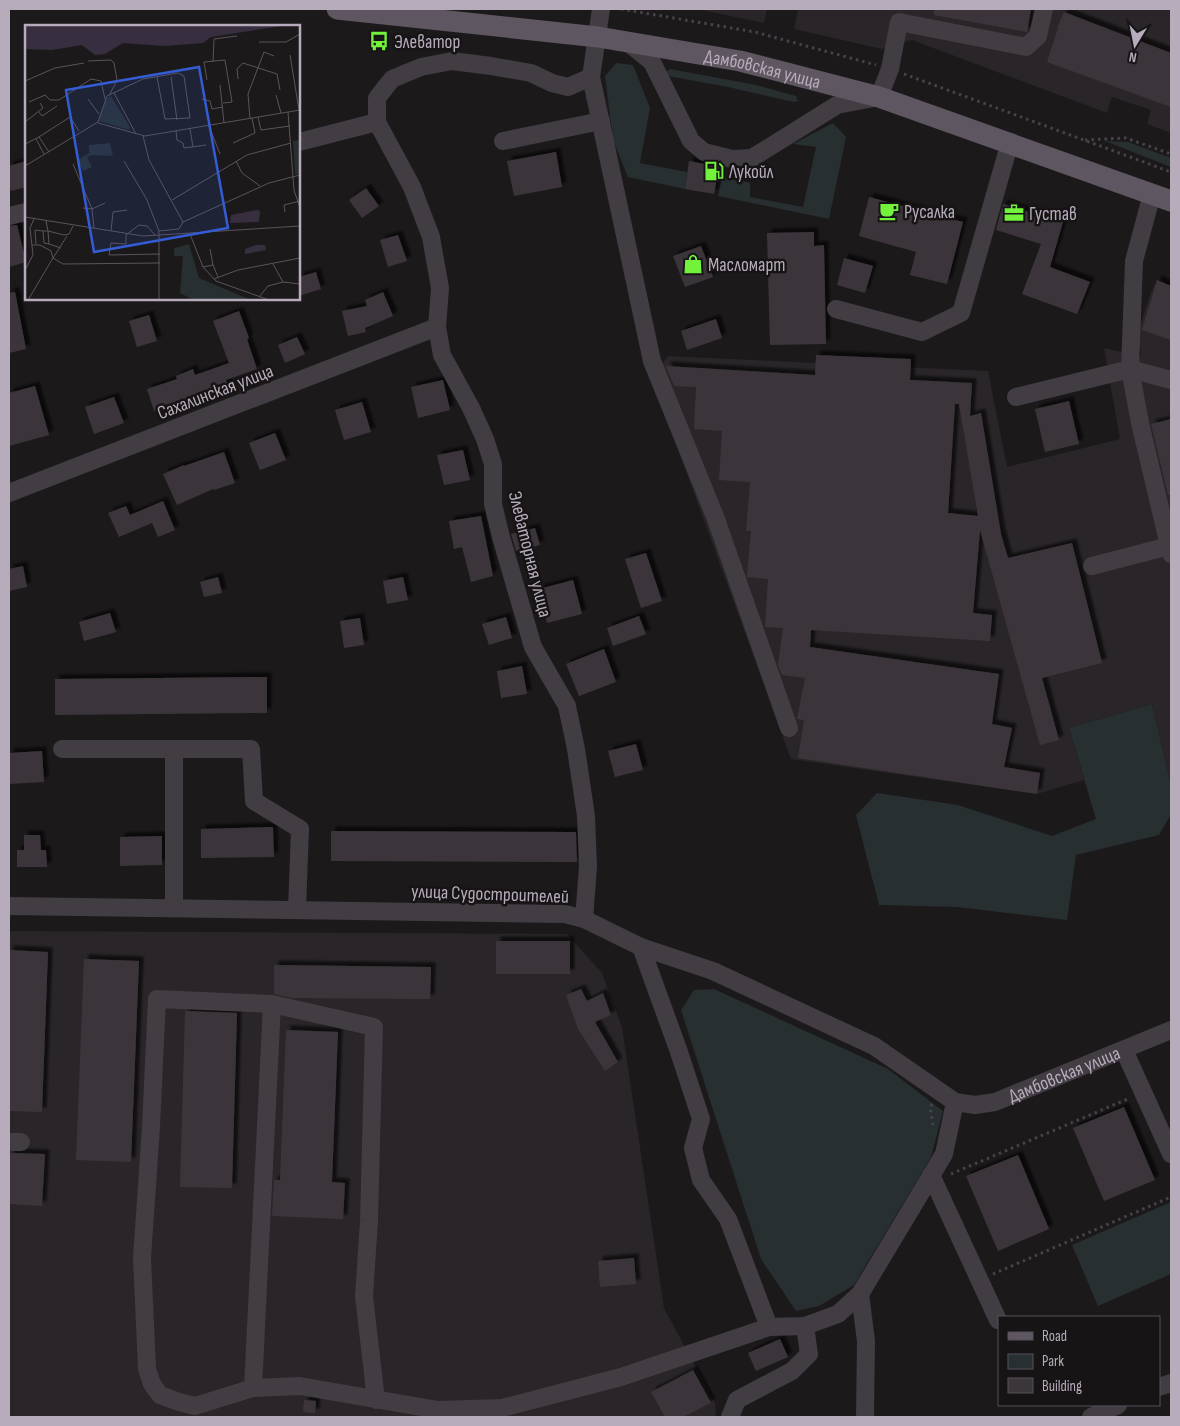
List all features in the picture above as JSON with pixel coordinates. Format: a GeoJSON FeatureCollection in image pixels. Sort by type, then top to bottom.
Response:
{"type":"FeatureCollection","features":[{"type":"Feature","properties":{"kind":"main road","name":"Дамбовская улица"},"geometry":{"type":"LineString","coordinates":[[337,9],[598,37],[740,61],[879,96],[1161,198]]}},
{"type":"Feature","properties":{"kind":"street"},"geometry":{"type":"LineString","coordinates":[[601,9],[591,77],[652,361],[716,519],[790,728]]}},
{"type":"Feature","properties":{"kind":"street"},"geometry":{"type":"LineString","coordinates":[[626,41],[652,62],[691,141],[704,152],[732,159],[752,158],[837,105],[879,96],[890,69],[899,22],[1026,47],[1038,36],[1044,9]]}},
{"type":"Feature","properties":{"kind":"street"},"geometry":{"type":"LineString","coordinates":[[300,142],[377,122],[377,98],[392,79],[421,67],[452,61],[491,66],[531,73],[552,83],[568,87],[591,77]]}},
{"type":"Feature","properties":{"kind":"street"},"geometry":{"type":"LineString","coordinates":[[502,141],[601,121]]}},
{"type":"Feature","properties":{"kind":"street","name":"Элеваторная улица"},"geometry":{"type":"LineString","coordinates":[[377,122],[412,186],[431,237],[440,288],[437,327],[442,355],[471,408],[485,439],[492,464],[493,504],[533,647],[567,706],[576,749],[586,816],[588,867],[584,919]]}},
{"type":"Feature","properties":{"kind":"street"},"geometry":{"type":"LineString","coordinates":[[836,310],[922,332],[961,313],[1010,142]]}},
{"type":"Feature","properties":{"kind":"street"},"geometry":{"type":"LineString","coordinates":[[1092,566],[1170,550],[1140,423],[1130,369],[1134,261],[1161,198]]}},
{"type":"Feature","properties":{"kind":"street"},"geometry":{"type":"LineString","coordinates":[[9,216],[25,212]]}},
{"type":"Feature","properties":{"kind":"street","name":"Сахалинская улица"},"geometry":{"type":"LineString","coordinates":[[9,493],[437,327]]}},
{"type":"Feature","properties":{"kind":"street"},"geometry":{"type":"LineString","coordinates":[[1016,397],[1130,369],[1171,380]]}},
{"type":"Feature","properties":{"kind":"street"},"geometry":{"type":"LineString","coordinates":[[174,749],[174,908]]}},
{"type":"Feature","properties":{"kind":"street"},"geometry":{"type":"LineString","coordinates":[[62,750],[251,749],[254,801],[300,829],[297,910]]}},
{"type":"Feature","properties":{"kind":"street","name":"улица Судостроителей"},"geometry":{"type":"LineString","coordinates":[[9,906],[565,914],[584,919],[641,947],[713,971],[874,1046],[955,1102]]}},
{"type":"Feature","properties":{"kind":"street"},"geometry":{"type":"LineString","coordinates":[[641,947],[701,1119],[693,1148],[701,1180],[728,1219],[769,1327]]}},
{"type":"Feature","properties":{"kind":"street"},"geometry":{"type":"LineString","coordinates":[[376,1400],[364,1296],[369,1221],[374,1027],[272,1004],[157,999],[142,1258],[147,1369],[152,1384],[160,1395],[194,1406],[253,1388],[300,1386],[376,1400],[438,1410],[502,1408],[621,1377],[769,1327],[805,1326],[838,1314],[860,1294],[944,1154],[955,1102]]}},
{"type":"Feature","properties":{"kind":"street"},"geometry":{"type":"LineString","coordinates":[[253,1388],[272,1004]]}},
{"type":"Feature","properties":{"kind":"street","name":"Дамбовская улица"},"geometry":{"type":"LineString","coordinates":[[955,1102],[975,1105],[995,1102],[1171,1030]]}},
{"type":"Feature","properties":{"kind":"street"},"geometry":{"type":"LineString","coordinates":[[1124,1050],[1171,1154]]}},
{"type":"Feature","properties":{"kind":"street"},"geometry":{"type":"LineString","coordinates":[[931,1175],[998,1320]]}},
{"type":"Feature","properties":{"kind":"street"},"geometry":{"type":"LineString","coordinates":[[860,1294],[866,1341],[865,1417]]}},
{"type":"Feature","properties":{"kind":"street"},"geometry":{"type":"LineString","coordinates":[[730,1417],[737,1400],[792,1371],[810,1354],[805,1326]]}},
{"type":"Feature","properties":{"kind":"street"},"geometry":{"type":"LineString","coordinates":[[1091,1417],[1116,1406]]}},
{"type":"Feature","properties":{"kind":"path"},"geometry":{"type":"LineString","coordinates":[[621,9],[755,32],[890,69],[1171,172]]}},
{"type":"Feature","properties":{"kind":"path"},"geometry":{"type":"LineString","coordinates":[[1083,140],[1126,138],[1171,154]]}},
{"type":"Feature","properties":{"kind":"path"},"geometry":{"type":"LineString","coordinates":[[949,1175],[1144,1092]]}},
{"type":"Feature","properties":{"kind":"path"},"geometry":{"type":"LineString","coordinates":[[989,1265],[993,1274],[1171,1197]]}},
{"type":"Feature","properties":{"kind":"shaded area"},"geometry":{"type":"Polygon","coordinates":[[[697,9],[767,9],[764,23],[697,9]]]}},
{"type":"Feature","properties":{"kind":"shaded area"},"geometry":{"type":"Polygon","coordinates":[[[798,9],[1171,9],[1171,133],[1147,124],[1151,110],[1112,97],[1107,113],[912,40],[882,49],[794,29],[798,9]]]}},
{"type":"Feature","properties":{"kind":"shaded area"},"geometry":{"type":"Polygon","coordinates":[[[1157,280],[1171,285],[1171,785],[1152,704],[1069,728],[1084,780],[1037,794],[791,759],[652,378],[668,356],[988,371],[1007,467],[1120,439],[1104,348],[1141,356],[1139,330],[1150,295],[1157,280]]]}},
{"type":"Feature","properties":{"kind":"shaded area"},"geometry":{"type":"Polygon","coordinates":[[[9,931],[567,934],[602,973],[622,1027],[664,1308],[715,1403],[716,1417],[9,1417],[9,931]]]}},
{"type":"Feature","properties":{"kind":"green space"},"geometry":{"type":"Polygon","coordinates":[[[616,63],[633,65],[650,108],[640,163],[687,172],[685,189],[628,177],[613,140],[605,76],[616,63]]]}},
{"type":"Feature","properties":{"kind":"green space"},"geometry":{"type":"Polygon","coordinates":[[[670,69],[756,85],[796,96],[798,101],[794,102],[668,76],[666,72],[670,69]]]}},
{"type":"Feature","properties":{"kind":"green space"},"geometry":{"type":"Polygon","coordinates":[[[833,123],[846,137],[829,219],[718,196],[722,177],[750,183],[750,197],[803,207],[816,147],[793,144],[833,123]]]}},
{"type":"Feature","properties":{"kind":"green space"},"geometry":{"type":"Polygon","coordinates":[[[1105,141],[1128,142],[1171,158],[1171,167],[1105,141]]]}},
{"type":"Feature","properties":{"kind":"green space"},"geometry":{"type":"Polygon","coordinates":[[[1152,704],[1171,785],[1171,814],[1159,835],[1076,855],[1067,920],[957,907],[879,905],[856,815],[877,793],[958,805],[1052,836],[1096,819],[1069,728],[1152,704]]]}},
{"type":"Feature","properties":{"kind":"green space"},"geometry":{"type":"Polygon","coordinates":[[[714,989],[888,1069],[943,1111],[931,1157],[854,1285],[819,1306],[796,1311],[761,1259],[681,1010],[694,990],[714,989]]]}},
{"type":"Feature","properties":{"kind":"green space"},"geometry":{"type":"Polygon","coordinates":[[[1171,1202],[1171,1274],[1098,1306],[1072,1245],[1171,1202]]]}},
{"type":"Feature","properties":{"kind":"building"},"geometry":{"type":"Polygon","coordinates":[[[934,9],[1031,9],[1027,32],[934,15],[934,9]]]}},
{"type":"Feature","properties":{"kind":"building"},"geometry":{"type":"Polygon","coordinates":[[[1064,12],[1171,53],[1171,107],[1047,62],[1064,12]]]}},
{"type":"Feature","properties":{"kind":"building"},"geometry":{"type":"Polygon","coordinates":[[[556,152],[562,187],[514,196],[507,161],[556,152]]]}},
{"type":"Feature","properties":{"kind":"building"},"geometry":{"type":"Polygon","coordinates":[[[25,161],[25,187],[11,191],[9,166],[25,161]]]}},
{"type":"Feature","properties":{"kind":"building"},"geometry":{"type":"Polygon","coordinates":[[[689,161],[719,167],[714,194],[685,189],[689,161]]]}},
{"type":"Feature","properties":{"kind":"building"},"geometry":{"type":"Polygon","coordinates":[[[366,188],[379,206],[362,218],[349,200],[366,188]]]}},
{"type":"Feature","properties":{"kind":"building"},"geometry":{"type":"Polygon","coordinates":[[[869,197],[963,222],[947,284],[910,275],[916,252],[859,236],[869,197]]]}},
{"type":"Feature","properties":{"kind":"building"},"geometry":{"type":"Polygon","coordinates":[[[1003,204],[1063,222],[1050,267],[1090,282],[1077,314],[1022,294],[1041,244],[996,230],[1003,204]]]}},
{"type":"Feature","properties":{"kind":"building"},"geometry":{"type":"Polygon","coordinates":[[[17,225],[25,262],[9,267],[9,226],[17,225]]]}},
{"type":"Feature","properties":{"kind":"building"},"geometry":{"type":"Polygon","coordinates":[[[814,232],[814,246],[824,245],[826,344],[770,345],[767,233],[814,232]]]}},
{"type":"Feature","properties":{"kind":"building"},"geometry":{"type":"Polygon","coordinates":[[[398,235],[407,261],[388,267],[380,240],[398,235]]]}},
{"type":"Feature","properties":{"kind":"building"},"geometry":{"type":"Polygon","coordinates":[[[701,246],[713,277],[685,287],[673,256],[701,246]]]}},
{"type":"Feature","properties":{"kind":"building"},"geometry":{"type":"Polygon","coordinates":[[[844,258],[873,266],[865,293],[837,285],[844,258]]]}},
{"type":"Feature","properties":{"kind":"building"},"geometry":{"type":"Polygon","coordinates":[[[316,272],[321,289],[300,296],[300,277],[316,272]]]}},
{"type":"Feature","properties":{"kind":"building"},"geometry":{"type":"Polygon","coordinates":[[[1157,280],[1171,286],[1171,340],[1142,330],[1157,280]]]}},
{"type":"Feature","properties":{"kind":"building"},"geometry":{"type":"Polygon","coordinates":[[[15,292],[26,349],[9,353],[9,293],[15,292]]]}},
{"type":"Feature","properties":{"kind":"building"},"geometry":{"type":"Polygon","coordinates":[[[383,292],[393,316],[365,328],[366,332],[348,336],[342,311],[367,306],[365,300],[383,292]]]}},
{"type":"Feature","properties":{"kind":"building"},"geometry":{"type":"Polygon","coordinates":[[[239,311],[249,338],[247,339],[257,369],[226,380],[230,390],[216,395],[215,393],[187,404],[186,401],[154,411],[147,389],[177,379],[176,376],[193,369],[195,375],[229,363],[213,321],[239,311]]]}},
{"type":"Feature","properties":{"kind":"building"},"geometry":{"type":"Polygon","coordinates":[[[149,315],[157,341],[137,347],[129,321],[149,315]]]}},
{"type":"Feature","properties":{"kind":"building"},"geometry":{"type":"Polygon","coordinates":[[[716,319],[722,338],[687,350],[681,331],[716,319]]]}},
{"type":"Feature","properties":{"kind":"building"},"geometry":{"type":"Polygon","coordinates":[[[297,337],[305,354],[285,363],[278,345],[297,337]]]}},
{"type":"Feature","properties":{"kind":"building"},"geometry":{"type":"Polygon","coordinates":[[[816,355],[911,359],[910,380],[972,383],[970,416],[981,413],[1001,534],[1008,558],[1072,543],[1102,663],[1042,678],[1059,740],[1040,745],[980,530],[973,613],[992,615],[990,641],[811,630],[810,647],[999,674],[992,724],[1012,728],[1004,767],[1040,773],[1037,794],[798,758],[804,720],[797,719],[805,678],[782,675],[778,665],[783,628],[765,627],[768,579],[747,577],[751,531],[746,531],[750,482],[719,480],[722,431],[694,429],[696,387],[674,386],[666,366],[815,375],[816,355]],[[955,404],[948,513],[978,516],[959,404],[955,404]]]}},
{"type":"Feature","properties":{"kind":"building"},"geometry":{"type":"Polygon","coordinates":[[[443,380],[450,410],[418,418],[411,387],[443,380]]]}},
{"type":"Feature","properties":{"kind":"building"},"geometry":{"type":"Polygon","coordinates":[[[35,386],[49,435],[9,446],[9,393],[35,386]]]}},
{"type":"Feature","properties":{"kind":"building"},"geometry":{"type":"Polygon","coordinates":[[[114,397],[124,423],[94,434],[85,407],[114,397]]]}},
{"type":"Feature","properties":{"kind":"building"},"geometry":{"type":"Polygon","coordinates":[[[1069,401],[1079,444],[1045,452],[1035,409],[1069,401]]]}},
{"type":"Feature","properties":{"kind":"building"},"geometry":{"type":"Polygon","coordinates":[[[362,402],[371,432],[344,440],[335,410],[362,402]]]}},
{"type":"Feature","properties":{"kind":"building"},"geometry":{"type":"Polygon","coordinates":[[[1171,419],[1171,495],[1168,495],[1151,424],[1171,419]]]}},
{"type":"Feature","properties":{"kind":"building"},"geometry":{"type":"Polygon","coordinates":[[[275,433],[286,460],[260,470],[249,443],[275,433]]]}},
{"type":"Feature","properties":{"kind":"building"},"geometry":{"type":"Polygon","coordinates":[[[463,450],[470,480],[444,485],[437,455],[463,450]]]}},
{"type":"Feature","properties":{"kind":"building"},"geometry":{"type":"Polygon","coordinates":[[[224,452],[235,483],[213,489],[177,505],[163,474],[224,452]]]}},
{"type":"Feature","properties":{"kind":"building"},"geometry":{"type":"Polygon","coordinates":[[[163,501],[175,530],[158,537],[152,523],[119,537],[108,513],[126,506],[130,515],[163,501]]]}},
{"type":"Feature","properties":{"kind":"building"},"geometry":{"type":"Polygon","coordinates":[[[481,516],[493,576],[471,582],[462,547],[454,549],[449,521],[481,516]]]}},
{"type":"Feature","properties":{"kind":"building"},"geometry":{"type":"Polygon","coordinates":[[[535,528],[540,545],[516,551],[511,534],[535,528]]]}},
{"type":"Feature","properties":{"kind":"building"},"geometry":{"type":"Polygon","coordinates":[[[646,553],[662,601],[641,608],[625,559],[646,553]]]}},
{"type":"Feature","properties":{"kind":"building"},"geometry":{"type":"Polygon","coordinates":[[[23,566],[27,587],[9,591],[9,569],[23,566]]]}},
{"type":"Feature","properties":{"kind":"building"},"geometry":{"type":"Polygon","coordinates":[[[218,577],[222,593],[204,597],[200,582],[218,577]]]}},
{"type":"Feature","properties":{"kind":"building"},"geometry":{"type":"Polygon","coordinates":[[[403,577],[408,600],[387,604],[383,581],[403,577]]]}},
{"type":"Feature","properties":{"kind":"building"},"geometry":{"type":"Polygon","coordinates":[[[573,580],[582,614],[547,623],[539,589],[573,580]]]}},
{"type":"Feature","properties":{"kind":"building"},"geometry":{"type":"Polygon","coordinates":[[[110,613],[116,632],[84,641],[79,622],[110,613]]]}},
{"type":"Feature","properties":{"kind":"building"},"geometry":{"type":"Polygon","coordinates":[[[639,616],[646,634],[613,646],[607,628],[639,616]]]}},
{"type":"Feature","properties":{"kind":"building"},"geometry":{"type":"Polygon","coordinates":[[[506,617],[512,638],[489,645],[482,624],[506,617]]]}},
{"type":"Feature","properties":{"kind":"building"},"geometry":{"type":"Polygon","coordinates":[[[360,618],[364,645],[344,648],[340,621],[360,618]]]}},
{"type":"Feature","properties":{"kind":"building"},"geometry":{"type":"Polygon","coordinates":[[[604,649],[616,682],[579,696],[566,664],[604,649]]]}},
{"type":"Feature","properties":{"kind":"building"},"geometry":{"type":"Polygon","coordinates":[[[522,666],[527,694],[501,698],[497,671],[522,666]]]}},
{"type":"Feature","properties":{"kind":"building"},"geometry":{"type":"Polygon","coordinates":[[[267,677],[267,713],[55,715],[55,679],[267,677]]]}},
{"type":"Feature","properties":{"kind":"building"},"geometry":{"type":"Polygon","coordinates":[[[636,744],[643,770],[615,777],[608,751],[636,744]]]}},
{"type":"Feature","properties":{"kind":"building"},"geometry":{"type":"Polygon","coordinates":[[[42,751],[44,782],[9,784],[9,753],[42,751]]]}},
{"type":"Feature","properties":{"kind":"building"},"geometry":{"type":"Polygon","coordinates":[[[273,827],[274,857],[201,858],[201,829],[273,827]]]}},
{"type":"Feature","properties":{"kind":"building"},"geometry":{"type":"Polygon","coordinates":[[[331,831],[576,832],[577,862],[331,861],[331,831]]]}},
{"type":"Feature","properties":{"kind":"building"},"geometry":{"type":"Polygon","coordinates":[[[24,835],[40,835],[41,850],[46,850],[47,867],[17,867],[17,850],[24,850],[24,835]]]}},
{"type":"Feature","properties":{"kind":"building"},"geometry":{"type":"Polygon","coordinates":[[[162,836],[162,865],[120,866],[120,837],[162,836]]]}},
{"type":"Feature","properties":{"kind":"building"},"geometry":{"type":"Polygon","coordinates":[[[496,941],[570,941],[570,974],[496,974],[496,941]]]}},
{"type":"Feature","properties":{"kind":"building"},"geometry":{"type":"Polygon","coordinates":[[[9,950],[48,952],[42,1112],[9,1111],[9,950]]]}},
{"type":"Feature","properties":{"kind":"building"},"geometry":{"type":"Polygon","coordinates":[[[84,959],[139,961],[131,1162],[76,1160],[84,959]]]}},
{"type":"Feature","properties":{"kind":"building"},"geometry":{"type":"Polygon","coordinates":[[[274,965],[431,967],[430,999],[292,998],[274,994],[274,965]]]}},
{"type":"Feature","properties":{"kind":"building"},"geometry":{"type":"Polygon","coordinates":[[[581,989],[587,1001],[603,993],[611,1015],[595,1022],[618,1062],[605,1071],[578,1029],[566,995],[581,989]]]}},
{"type":"Feature","properties":{"kind":"building"},"geometry":{"type":"Polygon","coordinates":[[[185,1011],[237,1013],[232,1188],[180,1187],[185,1011]]]}},
{"type":"Feature","properties":{"kind":"building"},"geometry":{"type":"Polygon","coordinates":[[[286,1030],[338,1032],[332,1182],[345,1183],[343,1219],[272,1216],[274,1180],[280,1180],[286,1030]]]}},
{"type":"Feature","properties":{"kind":"building"},"geometry":{"type":"Polygon","coordinates":[[[1124,1107],[1155,1180],[1104,1201],[1073,1128],[1124,1107]]]}},
{"type":"Feature","properties":{"kind":"building"},"geometry":{"type":"Polygon","coordinates":[[[10,1153],[45,1154],[42,1206],[9,1204],[10,1153]]]}},
{"type":"Feature","properties":{"kind":"building"},"geometry":{"type":"Polygon","coordinates":[[[1018,1155],[1049,1229],[998,1251],[966,1176],[1018,1155]]]}},
{"type":"Feature","properties":{"kind":"building"},"geometry":{"type":"Polygon","coordinates":[[[634,1258],[636,1284],[600,1287],[598,1261],[634,1258]]]}},
{"type":"Feature","properties":{"kind":"building"},"geometry":{"type":"Polygon","coordinates":[[[780,1339],[788,1357],[756,1371],[748,1353],[780,1339]]]}},
{"type":"Feature","properties":{"kind":"building"},"geometry":{"type":"Polygon","coordinates":[[[693,1370],[711,1403],[683,1417],[665,1417],[651,1392],[693,1370]]]}},
{"type":"Feature","properties":{"kind":"building"},"geometry":{"type":"Polygon","coordinates":[[[304,1400],[316,1401],[315,1413],[303,1412],[304,1400]]]}},
{"type":"Feature","properties":{"kind":"place","name":"Элеватор"},"geometry":{"type":"Point","coordinates":[379,41]}},
{"type":"Feature","properties":{"kind":"place","name":"Лукойл"},"geometry":{"type":"Point","coordinates":[714,171]}},
{"type":"Feature","properties":{"kind":"place","name":"Русалка"},"geometry":{"type":"Point","coordinates":[889,211]}},
{"type":"Feature","properties":{"kind":"place","name":"Густав"},"geometry":{"type":"Point","coordinates":[1014,213]}},
{"type":"Feature","properties":{"kind":"place","name":"Масломарт"},"geometry":{"type":"Point","coordinates":[693,264]}}]}
